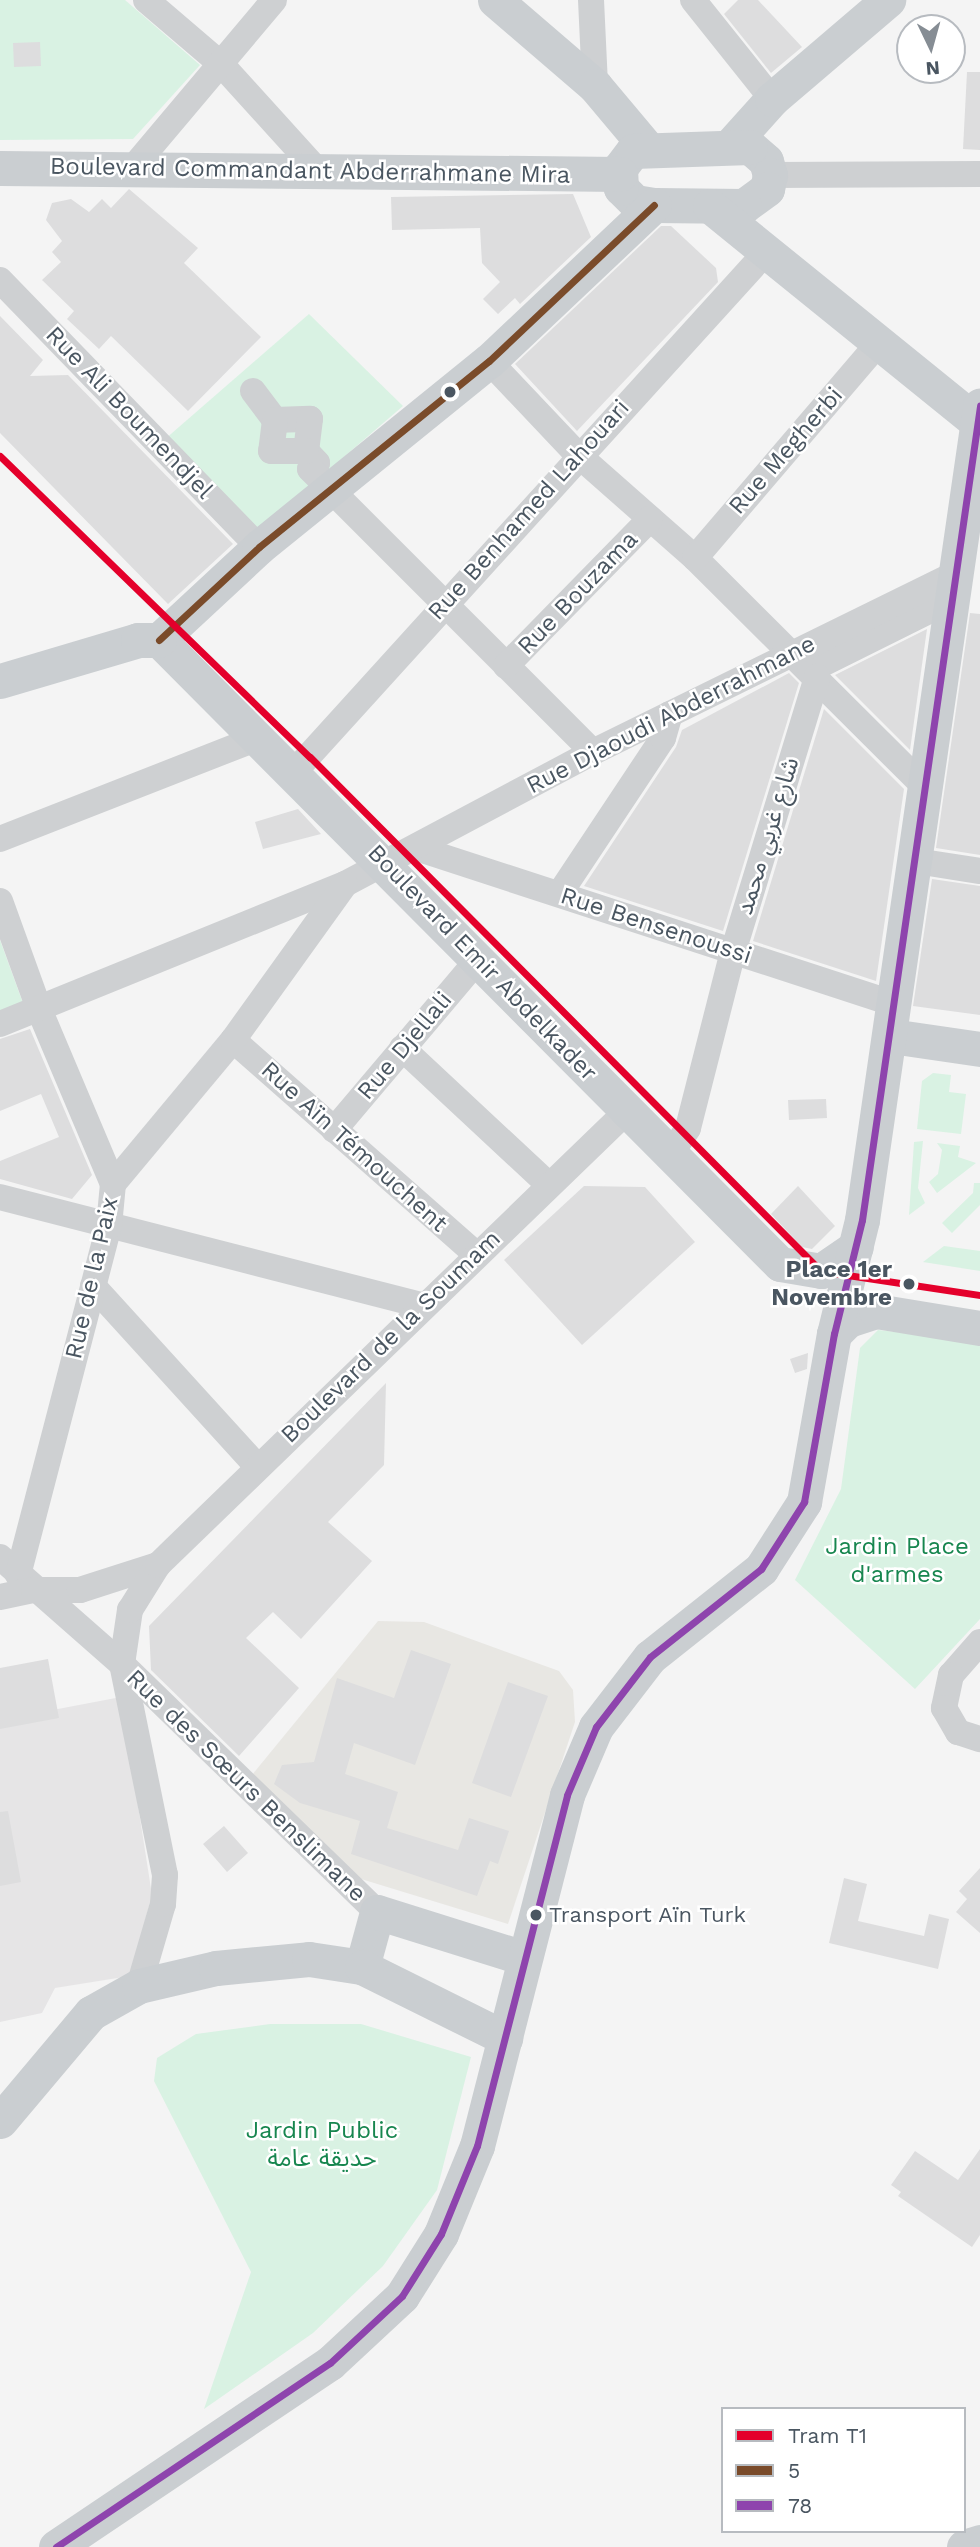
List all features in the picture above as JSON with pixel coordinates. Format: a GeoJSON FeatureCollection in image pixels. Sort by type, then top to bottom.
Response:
{"type":"FeatureCollection","features":[{"type":"Feature","properties":{"kind":"main road"},"geometry":{"type":"LineString","coordinates":[[495,0],[595,86],[647,148]]}},
{"type":"Feature","properties":{"kind":"main road"},"geometry":{"type":"LineString","coordinates":[[729,147],[772,99],[888,0]]}},
{"type":"Feature","properties":{"kind":"main road"},"geometry":{"type":"LineString","coordinates":[[729,147],[760,153],[770,175],[757,201],[710,206],[654,205],[626,196],[620,174],[624,159],[647,148],[729,147]]}},
{"type":"Feature","properties":{"kind":"main road","name":"Boulevard Commandant Abderrahmane Mira"},"geometry":{"type":"LineString","coordinates":[[0,169],[620,174]]}},
{"type":"Feature","properties":{"kind":"main road"},"geometry":{"type":"LineString","coordinates":[[0,681],[138,640],[159,640],[259,547],[489,361],[654,205]]}},
{"type":"Feature","properties":{"kind":"main road"},"geometry":{"type":"LineString","coordinates":[[56,2547],[330,2363],[402,2296],[458,2198],[505,2038],[567,1795],[612,1700],[650,1657],[738,1592],[793,1526],[817,1455],[834,1334],[856,1247],[893,1020],[979,418],[877,345],[710,206]]}},
{"type":"Feature","properties":{"kind":"main road","name":"Boulevard Emir Abdelkader"},"geometry":{"type":"LineString","coordinates":[[159,640],[295,771],[476,962],[780,1264],[811,1272],[831,1267],[856,1247]]}},
{"type":"Feature","properties":{"kind":"main road"},"geometry":{"type":"LineString","coordinates":[[893,1020],[980,1049]]}},
{"type":"Feature","properties":{"kind":"main road"},"geometry":{"type":"LineString","coordinates":[[834,1334],[860,1314],[896,1313],[980,1328]]}},
{"type":"Feature","properties":{"kind":"main road"},"geometry":{"type":"LineString","coordinates":[[362,1967],[377,1912]]}},
{"type":"Feature","properties":{"kind":"main road","name":"Rue des Sœurs Benslimane"},"geometry":{"type":"LineString","coordinates":[[377,1912],[524,1958]]}},
{"type":"Feature","properties":{"kind":"main road"},"geometry":{"type":"LineString","coordinates":[[0,2121],[91,2013],[139,1986],[267,1961],[309,1959],[362,1967],[505,2038]]}},
{"type":"Feature","properties":{"kind":"main road"},"geometry":{"type":"LineString","coordinates":[[964,2547],[980,2542]]}},
{"type":"Feature","properties":{"kind":"street"},"geometry":{"type":"LineString","coordinates":[[146,0],[221,64],[318,171]]}},
{"type":"Feature","properties":{"kind":"street"},"geometry":{"type":"LineString","coordinates":[[131,170],[274,0]]}},
{"type":"Feature","properties":{"kind":"street"},"geometry":{"type":"LineString","coordinates":[[590,0],[595,86]]}},
{"type":"Feature","properties":{"kind":"street"},"geometry":{"type":"LineString","coordinates":[[694,1],[772,99]]}},
{"type":"Feature","properties":{"kind":"street"},"geometry":{"type":"LineString","coordinates":[[770,175],[980,174]]}},
{"type":"Feature","properties":{"kind":"street","name":"Rue Benhamed Lahouari"},"geometry":{"type":"LineString","coordinates":[[295,771],[577,454],[767,251]]}},
{"type":"Feature","properties":{"kind":"street","name":"Rue Ali Boumendjel"},"geometry":{"type":"LineString","coordinates":[[0,280],[259,547]]}},
{"type":"Feature","properties":{"kind":"street","name":"Rue Megherbi"},"geometry":{"type":"LineString","coordinates":[[695,558],[877,345]]}},
{"type":"Feature","properties":{"kind":"street"},"geometry":{"type":"LineString","coordinates":[[489,361],[577,454],[695,558],[807,666],[926,788]]}},
{"type":"Feature","properties":{"kind":"street"},"geometry":{"type":"LineString","coordinates":[[253,391],[275,419],[310,419],[306,451],[317,463],[310,469],[443,605],[593,752]]}},
{"type":"Feature","properties":{"kind":"street","name":"Rue Bouzama"},"geometry":{"type":"LineString","coordinates":[[506,666],[650,519]]}},
{"type":"Feature","properties":{"kind":"street","name":"Rue Djaoudi Abderrahmane"},"geometry":{"type":"LineString","coordinates":[[386,864],[593,752],[670,714],[807,666],[957,585]]}},
{"type":"Feature","properties":{"kind":"street","name":"شارع غربي محمد"},"geometry":{"type":"LineString","coordinates":[[670,1154],[688,1128],[807,666]]}},
{"type":"Feature","properties":{"kind":"street"},"geometry":{"type":"LineString","coordinates":[[560,893],[663,738],[670,714]]}},
{"type":"Feature","properties":{"kind":"street"},"geometry":{"type":"LineString","coordinates":[[0,839],[260,737]]}},
{"type":"Feature","properties":{"kind":"street","name":"Rue Bensenoussi"},"geometry":{"type":"LineString","coordinates":[[416,848],[560,893],[733,952],[893,1020]]}},
{"type":"Feature","properties":{"kind":"street"},"geometry":{"type":"LineString","coordinates":[[916,861],[980,871]]}},
{"type":"Feature","properties":{"kind":"street"},"geometry":{"type":"LineString","coordinates":[[0,1024],[345,884],[386,864]]}},
{"type":"Feature","properties":{"kind":"street","name":"Rue de la Paix"},"geometry":{"type":"LineString","coordinates":[[17,1574],[109,1226],[113,1184],[233,1040],[345,884]]}},
{"type":"Feature","properties":{"kind":"street"},"geometry":{"type":"LineString","coordinates":[[0,901],[38,1009],[113,1184]]}},
{"type":"Feature","properties":{"kind":"street","name":"Rue Djellali"},"geometry":{"type":"LineString","coordinates":[[334,1130],[476,962]]}},
{"type":"Feature","properties":{"kind":"street","name":"Rue Aïn Témouchent"},"geometry":{"type":"LineString","coordinates":[[233,1040],[476,1254]]}},
{"type":"Feature","properties":{"kind":"street"},"geometry":{"type":"LineString","coordinates":[[402,1048],[549,1185]]}},
{"type":"Feature","properties":{"kind":"street","name":"Boulevard de la Soumam"},"geometry":{"type":"LineString","coordinates":[[158,1565],[421,1305],[626,1111]]}},
{"type":"Feature","properties":{"kind":"street"},"geometry":{"type":"LineString","coordinates":[[0,1197],[421,1305]]}},
{"type":"Feature","properties":{"kind":"street"},"geometry":{"type":"LineString","coordinates":[[93,1286],[257,1466]]}},
{"type":"Feature","properties":{"kind":"street"},"geometry":{"type":"LineString","coordinates":[[0,1597],[17,1574],[80,1590],[158,1565]]}},
{"type":"Feature","properties":{"kind":"street"},"geometry":{"type":"LineString","coordinates":[[139,1986],[163,1904],[166,1875],[122,1664],[130,1610],[158,1565]]}},
{"type":"Feature","properties":{"kind":"street","name":"Rue des Sœurs Benslimane"},"geometry":{"type":"LineString","coordinates":[[17,1574],[122,1664],[377,1912]]}},
{"type":"Feature","properties":{"kind":"street"},"geometry":{"type":"LineString","coordinates":[[980,1642],[951,1675],[944,1708],[958,1732],[980,1739]]}},
{"type":"Feature","properties":{"kind":"shaded area"},"geometry":{"type":"Polygon","coordinates":[[[378,1621],[424,1622],[559,1671],[573,1690],[575,1722],[508,1924],[348,1875],[252,1775],[378,1621]]]}},
{"type":"Feature","properties":{"kind":"shaded area"},"geometry":{"type":"Polygon","coordinates":[[[121,1697],[152,1895],[130,1976],[55,1988],[42,2013],[0,2022],[0,1720],[121,1697]]]}},
{"type":"Feature","properties":{"kind":"green space"},"geometry":{"type":"Polygon","coordinates":[[[0,0],[125,0],[200,65],[133,139],[0,140],[0,0]]]}},
{"type":"Feature","properties":{"kind":"green space"},"geometry":{"type":"Polygon","coordinates":[[[309,314],[403,406],[258,531],[164,440],[309,314]]]}},
{"type":"Feature","properties":{"kind":"green space"},"geometry":{"type":"Polygon","coordinates":[[[0,940],[24,1006],[0,1016],[0,940]]]}},
{"type":"Feature","properties":{"kind":"green space"},"geometry":{"type":"Polygon","coordinates":[[[933,1073],[951,1075],[949,1092],[966,1094],[961,1134],[917,1129],[922,1081],[933,1073]]]}},
{"type":"Feature","properties":{"kind":"green space"},"geometry":{"type":"Polygon","coordinates":[[[923,1141],[918,1188],[925,1203],[909,1215],[914,1142],[923,1141]]]}},
{"type":"Feature","properties":{"kind":"green space"},"geometry":{"type":"Polygon","coordinates":[[[937,1143],[960,1146],[958,1157],[976,1163],[937,1193],[929,1182],[938,1174],[942,1150],[937,1143]]]}},
{"type":"Feature","properties":{"kind":"green space"},"geometry":{"type":"Polygon","coordinates":[[[974,1183],[980,1183],[980,1205],[952,1233],[942,1223],[973,1193],[974,1183]]]}},
{"type":"Feature","properties":{"kind":"green space"},"geometry":{"type":"Polygon","coordinates":[[[944,1246],[980,1251],[980,1271],[923,1262],[944,1246]]]}},
{"type":"Feature","properties":{"kind":"green space","name":"Jardin Place d'armes"},"geometry":{"type":"Polygon","coordinates":[[[878,1330],[980,1341],[980,1619],[915,1689],[795,1580],[841,1489],[860,1348],[878,1330]]]}},
{"type":"Feature","properties":{"kind":"green space","name":"Jardin Public حديقة عامة"},"geometry":{"type":"Polygon","coordinates":[[[270,2024],[361,2024],[471,2057],[437,2190],[383,2266],[313,2333],[204,2409],[251,2272],[154,2081],[157,2058],[196,2034],[270,2024]]]}},
{"type":"Feature","properties":{"kind":"building"},"geometry":{"type":"Polygon","coordinates":[[[738,0],[758,0],[802,47],[771,73],[724,14],[738,0]]]}},
{"type":"Feature","properties":{"kind":"building"},"geometry":{"type":"Polygon","coordinates":[[[40,42],[41,66],[14,67],[13,43],[40,42]]]}},
{"type":"Feature","properties":{"kind":"building"},"geometry":{"type":"Polygon","coordinates":[[[967,72],[980,72],[980,150],[963,149],[967,72]]]}},
{"type":"Feature","properties":{"kind":"building"},"geometry":{"type":"Polygon","coordinates":[[[129,189],[198,248],[184,263],[261,337],[188,411],[111,336],[99,349],[67,319],[74,311],[42,280],[61,262],[52,252],[62,241],[46,220],[52,203],[71,199],[89,212],[102,199],[111,208],[129,189]]]}},
{"type":"Feature","properties":{"kind":"building"},"geometry":{"type":"Polygon","coordinates":[[[573,194],[591,237],[520,304],[515,298],[498,314],[483,299],[500,282],[482,263],[480,228],[392,230],[391,197],[573,194]]]}},
{"type":"Feature","properties":{"kind":"building"},"geometry":{"type":"Polygon","coordinates":[[[661,226],[671,226],[716,268],[718,282],[577,431],[515,364],[661,226]]]}},
{"type":"Feature","properties":{"kind":"building"},"geometry":{"type":"Polygon","coordinates":[[[0,316],[43,360],[30,376],[68,375],[233,544],[168,604],[0,433],[0,316]]]}},
{"type":"Feature","properties":{"kind":"building"},"geometry":{"type":"Polygon","coordinates":[[[970,613],[980,614],[980,855],[936,848],[970,613]]]}},
{"type":"Feature","properties":{"kind":"building"},"geometry":{"type":"Polygon","coordinates":[[[927,629],[910,750],[835,675],[927,629]]]}},
{"type":"Feature","properties":{"kind":"building"},"geometry":{"type":"Polygon","coordinates":[[[789,673],[799,683],[723,931],[584,886],[676,747],[682,730],[789,673]]]}},
{"type":"Feature","properties":{"kind":"building"},"geometry":{"type":"Polygon","coordinates":[[[824,709],[904,789],[876,981],[753,941],[824,709]]]}},
{"type":"Feature","properties":{"kind":"building"},"geometry":{"type":"Polygon","coordinates":[[[298,809],[321,834],[263,849],[255,822],[298,809]]]}},
{"type":"Feature","properties":{"kind":"building"},"geometry":{"type":"Polygon","coordinates":[[[932,879],[980,886],[980,1015],[913,1006],[932,879]]]}},
{"type":"Feature","properties":{"kind":"building"},"geometry":{"type":"Polygon","coordinates":[[[30,1029],[92,1175],[72,1199],[0,1179],[0,1161],[59,1137],[41,1094],[0,1111],[0,1039],[30,1029]]]}},
{"type":"Feature","properties":{"kind":"building"},"geometry":{"type":"Polygon","coordinates":[[[826,1099],[827,1118],[789,1120],[788,1100],[826,1099]]]}},
{"type":"Feature","properties":{"kind":"building"},"geometry":{"type":"Polygon","coordinates":[[[584,1186],[645,1187],[695,1242],[582,1345],[504,1260],[584,1186]]]}},
{"type":"Feature","properties":{"kind":"building"},"geometry":{"type":"Polygon","coordinates":[[[798,1186],[835,1226],[812,1249],[802,1247],[771,1214],[798,1186]]]}},
{"type":"Feature","properties":{"kind":"building"},"geometry":{"type":"Polygon","coordinates":[[[808,1353],[807,1369],[795,1373],[790,1359],[808,1353]]]}},
{"type":"Feature","properties":{"kind":"building"},"geometry":{"type":"Polygon","coordinates":[[[386,1383],[384,1465],[328,1522],[372,1561],[301,1639],[273,1612],[246,1638],[299,1688],[239,1756],[151,1670],[149,1626],[386,1383]]]}},
{"type":"Feature","properties":{"kind":"building"},"geometry":{"type":"Polygon","coordinates":[[[411,1650],[451,1664],[415,1765],[354,1743],[345,1774],[398,1792],[387,1828],[458,1850],[469,1818],[509,1831],[498,1864],[490,1861],[477,1896],[351,1854],[360,1821],[300,1803],[274,1784],[282,1765],[314,1762],[337,1678],[394,1698],[411,1650]]]}},
{"type":"Feature","properties":{"kind":"building"},"geometry":{"type":"Polygon","coordinates":[[[48,1659],[59,1718],[0,1729],[0,1668],[48,1659]]]}},
{"type":"Feature","properties":{"kind":"building"},"geometry":{"type":"Polygon","coordinates":[[[508,1682],[548,1696],[511,1797],[472,1783],[508,1682]]]}},
{"type":"Feature","properties":{"kind":"building"},"geometry":{"type":"Polygon","coordinates":[[[8,1811],[21,1882],[0,1886],[0,1812],[8,1811]]]}},
{"type":"Feature","properties":{"kind":"building"},"geometry":{"type":"Polygon","coordinates":[[[224,1826],[248,1853],[227,1872],[203,1844],[224,1826]]]}},
{"type":"Feature","properties":{"kind":"building"},"geometry":{"type":"Polygon","coordinates":[[[980,1868],[980,1933],[956,1912],[967,1899],[959,1891],[980,1868]]]}},
{"type":"Feature","properties":{"kind":"building"},"geometry":{"type":"Polygon","coordinates":[[[844,1878],[867,1884],[858,1921],[924,1936],[929,1914],[949,1919],[938,1969],[829,1943],[844,1878]]]}},
{"type":"Feature","properties":{"kind":"building"},"geometry":{"type":"Polygon","coordinates":[[[980,2149],[980,2235],[972,2247],[898,2196],[901,2192],[891,2185],[915,2151],[958,2180],[980,2149]]]}},
{"type":"Feature","properties":{"kind":"tram line","name":"T1"},"geometry":{"type":"LineString","coordinates":[[0,456],[310,757],[821,1271],[980,1295]]}},
{"type":"Feature","properties":{"kind":"transit line","name":"5"},"geometry":{"type":"LineString","coordinates":[[159,640],[259,547],[489,361],[654,205]]}},
{"type":"Feature","properties":{"kind":"transit line","name":"78"},"geometry":{"type":"LineString","coordinates":[[56,2547],[330,2363],[402,2296],[441,2234],[477,2146],[567,1795],[596,1727],[650,1657],[761,1569],[804,1502],[834,1334],[862,1220],[980,406]]}},
{"type":"Feature","properties":{"kind":"place","name":"Place 1er Novembre"},"geometry":{"type":"Point","coordinates":[909,1284]}},
{"type":"Feature","properties":{"kind":"place","name":"Transport Aïn Turk"},"geometry":{"type":"Point","coordinates":[536,1915]}}]}
